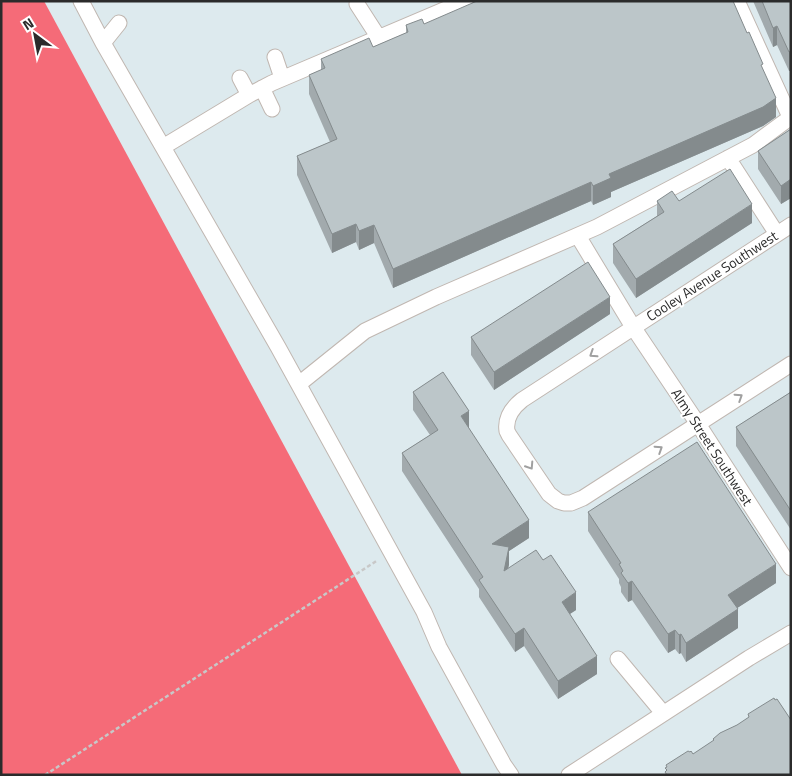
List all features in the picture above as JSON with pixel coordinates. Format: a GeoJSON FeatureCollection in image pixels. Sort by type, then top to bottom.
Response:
{"type":"FeatureCollection","features":[{"type":"Feature","properties":{"kind":"lane"},"geometry":{"type":"LineString","coordinates":[[81,1],[299,384],[424,612],[439,647],[511,775]]}},
{"type":"Feature","properties":{"kind":"lane"},"geometry":{"type":"LineString","coordinates":[[163,148],[256,91],[282,78],[465,1]]}},
{"type":"Feature","properties":{"kind":"lane"},"geometry":{"type":"LineString","coordinates":[[299,384],[365,332],[386,329],[597,227],[753,145],[790,117],[737,1]]}},
{"type":"Feature","properties":{"kind":"lane"},"geometry":{"type":"LineString","coordinates":[[357,4],[379,38]]}},
{"type":"Feature","properties":{"kind":"lane"},"geometry":{"type":"LineString","coordinates":[[104,43],[119,23]]}},
{"type":"Feature","properties":{"kind":"lane"},"geometry":{"type":"LineString","coordinates":[[275,57],[282,78]]}},
{"type":"Feature","properties":{"kind":"lane"},"geometry":{"type":"LineString","coordinates":[[240,78],[272,108]]}},
{"type":"Feature","properties":{"kind":"lane"},"geometry":{"type":"LineString","coordinates":[[728,158],[777,234]]}},
{"type":"Feature","properties":{"kind":"lane","name":"Cooley Avenue Southwest"},"geometry":{"type":"LineString","coordinates":[[791,225],[522,400],[513,408],[507,422],[508,431],[546,490],[558,501],[571,503],[577,501],[791,364]]}},
{"type":"Feature","properties":{"kind":"lane"},"geometry":{"type":"LineString","coordinates":[[575,237],[583,260]]}},
{"type":"Feature","properties":{"kind":"lane","name":"Almy Street Southwest"},"geometry":{"type":"LineString","coordinates":[[575,237],[791,568]]}},
{"type":"Feature","properties":{"kind":"lane"},"geometry":{"type":"LineString","coordinates":[[569,775],[624,743],[663,713],[791,632]]}},
{"type":"Feature","properties":{"kind":"lane"},"geometry":{"type":"LineString","coordinates":[[618,659],[663,713]]}},
{"type":"Feature","properties":{"kind":"path"},"geometry":{"type":"LineString","coordinates":[[45,775],[371,563]]}},
{"type":"Feature","properties":{"kind":"shaded area"},"geometry":{"type":"Polygon","coordinates":[[[1,1],[44,1],[462,775],[1,775],[1,1]]]}},
{"type":"Feature","properties":{"kind":"building"},"geometry":{"type":"Polygon","coordinates":[[[477,1],[733,1],[747,33],[749,32],[776,98],[763,107],[609,174],[611,178],[593,186],[591,182],[393,269],[374,225],[359,231],[356,224],[332,234],[297,156],[337,139],[309,75],[325,68],[321,59],[369,38],[373,47],[408,32],[406,25],[422,19],[424,24],[477,1]]]}},
{"type":"Feature","properties":{"kind":"building"},"geometry":{"type":"Polygon","coordinates":[[[762,1],[791,1],[791,51],[789,52],[777,26],[773,28],[762,1]]]}},
{"type":"Feature","properties":{"kind":"building"},"geometry":{"type":"Polygon","coordinates":[[[791,129],[791,179],[781,186],[758,151],[791,129]]]}},
{"type":"Feature","properties":{"kind":"building"},"geometry":{"type":"Polygon","coordinates":[[[730,169],[752,204],[636,279],[613,244],[664,212],[657,201],[672,191],[679,201],[730,169]]]}},
{"type":"Feature","properties":{"kind":"building"},"geometry":{"type":"Polygon","coordinates":[[[588,262],[610,297],[494,372],[471,337],[588,262]]]}},
{"type":"Feature","properties":{"kind":"building"},"geometry":{"type":"Polygon","coordinates":[[[443,372],[469,411],[461,416],[529,520],[492,544],[509,547],[504,571],[536,550],[543,560],[551,555],[576,592],[562,602],[597,656],[558,681],[524,628],[515,634],[479,580],[483,577],[402,453],[438,430],[413,392],[443,372]]]}},
{"type":"Feature","properties":{"kind":"building"},"geometry":{"type":"Polygon","coordinates":[[[791,392],[791,511],[736,427],[791,392]]]}},
{"type":"Feature","properties":{"kind":"building"},"geometry":{"type":"Polygon","coordinates":[[[697,442],[776,564],[728,595],[738,609],[686,643],[681,634],[679,635],[675,630],[668,634],[632,581],[628,583],[621,573],[623,571],[619,564],[621,563],[588,512],[697,442]]]}},
{"type":"Feature","properties":{"kind":"building"},"geometry":{"type":"Polygon","coordinates":[[[774,698],[775,700],[777,699],[791,720],[791,775],[667,775],[665,772],[667,770],[665,768],[667,767],[666,765],[688,751],[691,751],[693,754],[714,740],[720,733],[737,725],[749,717],[748,714],[774,698]]]}}]}
